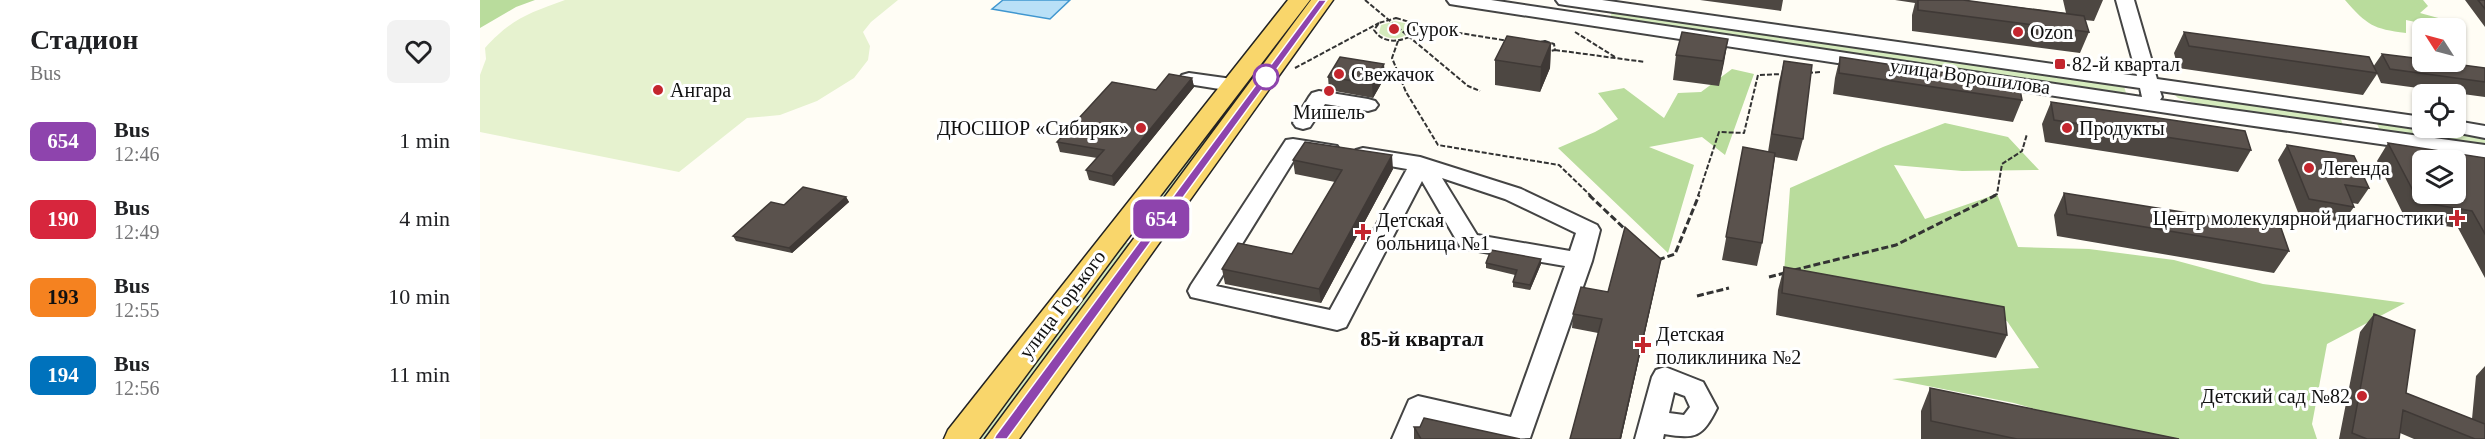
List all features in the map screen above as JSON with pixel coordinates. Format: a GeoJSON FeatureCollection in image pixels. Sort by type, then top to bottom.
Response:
{"type":"FeatureCollection","features":[{"type":"Feature","properties":{"kind":"main road","name":"улица Горького"},"geometry":{"type":"LineString","coordinates":[[960,439],[1109,243],[1299,0]]}},
{"type":"Feature","properties":{"kind":"main road","name":"улица Горького"},"geometry":{"type":"LineString","coordinates":[[1002,439],[1322,0]]}},
{"type":"Feature","properties":{"kind":"main road"},"geometry":{"type":"LineString","coordinates":[[1109,243],[1122,236],[1137,236],[1142,241],[1138,250]]}},
{"type":"Feature","properties":{"kind":"street","name":"улица Ворошилова"},"geometry":{"type":"LineString","coordinates":[[1456,0],[1604,14],[2149,84],[2412,122]]}},
{"type":"Feature","properties":{"kind":"street","name":"улица Ворошилова"},"geometry":{"type":"LineString","coordinates":[[1565,0],[1604,14],[2154,104],[2485,152]]}},
{"type":"Feature","properties":{"kind":"street"},"geometry":{"type":"LineString","coordinates":[[2125,0],[2154,104]]}},
{"type":"Feature","properties":{"kind":"street"},"geometry":{"type":"LineString","coordinates":[[1189,79],[1232,85]]}},
{"type":"Feature","properties":{"kind":"street"},"geometry":{"type":"LineString","coordinates":[[1303,123],[1322,92],[1368,105]]}},
{"type":"Feature","properties":{"kind":"street"},"geometry":{"type":"LineString","coordinates":[[2353,113],[2366,135]]}},
{"type":"Feature","properties":{"kind":"street"},"geometry":{"type":"LineString","coordinates":[[2466,129],[2485,132]]}},
{"type":"Feature","properties":{"kind":"street"},"geometry":{"type":"LineString","coordinates":[[1406,439],[1418,407],[1520,430],[1589,230],[1513,194],[1420,164],[1293,145],[1200,291],[1337,321],[1420,164]]}},
{"type":"Feature","properties":{"kind":"street"},"geometry":{"type":"LineString","coordinates":[[1420,164],[1440,191],[1469,242],[1580,261]]}},
{"type":"Feature","properties":{"kind":"path"},"geometry":{"type":"LineString","coordinates":[[1365,0],[1468,86],[1480,91]]}},
{"type":"Feature","properties":{"kind":"path"},"geometry":{"type":"LineString","coordinates":[[1286,73],[1388,20],[1403,19],[1416,26],[1510,41]]}},
{"type":"Feature","properties":{"kind":"path"},"geometry":{"type":"LineString","coordinates":[[1379,23],[1374,30],[1379,37],[1398,41],[1415,34],[1416,26]]}},
{"type":"Feature","properties":{"kind":"path"},"geometry":{"type":"LineString","coordinates":[[1574,31],[1617,58]]}},
{"type":"Feature","properties":{"kind":"path"},"geometry":{"type":"LineString","coordinates":[[1398,41],[1392,58],[1406,92],[1438,145],[1559,165],[1634,237]]}},
{"type":"Feature","properties":{"kind":"path"},"geometry":{"type":"LineString","coordinates":[[1555,50],[1556,46],[1549,41],[1538,42],[1534,45],[1537,51],[1543,53],[1555,50],[1645,62]]}},
{"type":"Feature","properties":{"kind":"path"},"geometry":{"type":"LineString","coordinates":[[1800,73],[1821,72]]}},
{"type":"Feature","properties":{"kind":"path"},"geometry":{"type":"LineString","coordinates":[[1651,253],[1659,261],[1675,254],[1709,168],[1719,132],[1744,132],[1758,75],[1789,74]]}},
{"type":"Feature","properties":{"kind":"path"},"geometry":{"type":"LineString","coordinates":[[1769,277],[1896,245],[1997,194],[2002,164],[2022,151],[2027,134]]}},
{"type":"Feature","properties":{"kind":"path"},"geometry":{"type":"LineString","coordinates":[[1697,296],[1729,288]]}},
{"type":"Feature","properties":{"kind":"green space"},"geometry":{"type":"Polygon","coordinates":[[[480,0],[535,0],[516,7],[480,28],[480,0]]]}},
{"type":"Feature","properties":{"kind":"green space","name":"Ангара"},"geometry":{"type":"Polygon","coordinates":[[[565,0],[898,0],[871,22],[863,32],[870,46],[868,60],[854,78],[817,101],[780,115],[747,118],[679,172],[480,132],[480,75],[486,59],[485,48],[512,23],[565,0]]]}},
{"type":"Feature","properties":{"kind":"green space"},"geometry":{"type":"Polygon","coordinates":[[[2345,0],[2423,0],[2428,6],[2420,13],[2438,18],[2406,20],[2406,33],[2378,27],[2359,15],[2345,0]]]}},
{"type":"Feature","properties":{"kind":"green space"},"geometry":{"type":"Polygon","coordinates":[[[1612,12],[2124,86],[2126,93],[1610,18],[1612,12]]]}},
{"type":"Feature","properties":{"kind":"green space"},"geometry":{"type":"Polygon","coordinates":[[[1395,21],[1409,24],[1411,30],[1404,36],[1396,38],[1379,33],[1381,25],[1395,21]]]}},
{"type":"Feature","properties":{"kind":"green space"},"geometry":{"type":"Polygon","coordinates":[[[1259,63],[1259,73],[1143,232],[1129,229],[1259,63]]]}},
{"type":"Feature","properties":{"kind":"green space"},"geometry":{"type":"Polygon","coordinates":[[[1732,69],[1754,74],[1725,155],[1702,137],[1649,147],[1694,165],[1668,253],[1558,148],[1618,119],[1598,93],[1624,88],[1664,118],[1678,93],[1701,92],[1732,69]]]}},
{"type":"Feature","properties":{"kind":"green space"},"geometry":{"type":"Polygon","coordinates":[[[2172,92],[2340,117],[2343,125],[2198,104],[2178,98],[2172,92]]]}},
{"type":"Feature","properties":{"kind":"green space"},"geometry":{"type":"Polygon","coordinates":[[[2376,122],[2412,127],[2412,135],[2380,130],[2376,122]]]}},
{"type":"Feature","properties":{"kind":"green space"},"geometry":{"type":"Polygon","coordinates":[[[1945,123],[2008,137],[2039,170],[1962,171],[1894,165],[1925,219],[1997,194],[2018,247],[2089,249],[2174,260],[2263,284],[2405,303],[2327,344],[2312,424],[2317,439],[2137,439],[2014,403],[1892,379],[2039,368],[2007,321],[1910,293],[1784,273],[1790,188],[1883,147],[1945,123]]]}},
{"type":"Feature","properties":{"kind":"green space"},"geometry":{"type":"Polygon","coordinates":[[[2466,135],[2485,138],[2485,145],[2436,138],[2466,138],[2466,135]]]}},
{"type":"Feature","properties":{"kind":"green space"},"geometry":{"type":"Polygon","coordinates":[[[1120,242],[1135,244],[991,439],[972,439],[1120,242]]]}},
{"type":"Feature","properties":{"kind":"water"},"geometry":{"type":"Polygon","coordinates":[[[1003,0],[1070,0],[1050,19],[992,9],[1003,0]]]}},
{"type":"Feature","properties":{"kind":"building"},"geometry":{"type":"Polygon","coordinates":[[[1918,0],[1963,0],[2084,16],[2089,32],[1918,10],[1918,0]]]}},
{"type":"Feature","properties":{"kind":"building"},"geometry":{"type":"Polygon","coordinates":[[[2478,0],[2485,0],[2485,9],[2478,0]]]}},
{"type":"Feature","properties":{"kind":"building"},"geometry":{"type":"Polygon","coordinates":[[[1682,32],[1728,39],[1723,61],[1676,55],[1682,32]]]}},
{"type":"Feature","properties":{"kind":"building"},"geometry":{"type":"Polygon","coordinates":[[[2184,32],[2369,57],[2377,73],[2189,46],[2184,32]]]}},
{"type":"Feature","properties":{"kind":"building"},"geometry":{"type":"Polygon","coordinates":[[[1507,36],[1551,43],[1541,67],[1495,60],[1507,36]]]}},
{"type":"Feature","properties":{"kind":"building"},"geometry":{"type":"Polygon","coordinates":[[[2382,54],[2412,58],[2412,72],[2466,72],[2466,65],[2485,68],[2485,82],[2390,69],[2382,54]]]}},
{"type":"Feature","properties":{"kind":"building"},"geometry":{"type":"Polygon","coordinates":[[[1340,57],[1384,64],[1372,84],[1328,77],[1340,57]]]}},
{"type":"Feature","properties":{"kind":"building"},"geometry":{"type":"Polygon","coordinates":[[[1840,57],[2019,84],[2022,100],[1839,73],[1840,57]]]}},
{"type":"Feature","properties":{"kind":"building"},"geometry":{"type":"Polygon","coordinates":[[[1784,61],[1812,65],[1803,139],[1772,134],[1784,61]]]}},
{"type":"Feature","properties":{"kind":"building"},"geometry":{"type":"Polygon","coordinates":[[[1169,74],[1192,78],[1112,176],[1086,170],[1104,150],[1057,142],[1112,82],[1156,90],[1169,74]]]}},
{"type":"Feature","properties":{"kind":"building"},"geometry":{"type":"Polygon","coordinates":[[[2051,102],[2245,131],[2251,150],[2054,120],[2051,102]]]}},
{"type":"Feature","properties":{"kind":"building"},"geometry":{"type":"Polygon","coordinates":[[[1305,142],[1392,155],[1319,289],[1222,269],[1238,243],[1292,254],[1342,170],[1293,160],[1305,142]]]}},
{"type":"Feature","properties":{"kind":"building"},"geometry":{"type":"Polygon","coordinates":[[[2388,143],[2433,150],[2412,150],[2412,189],[2388,143]]]}},
{"type":"Feature","properties":{"kind":"building"},"geometry":{"type":"Polygon","coordinates":[[[2287,145],[2354,156],[2369,188],[2345,185],[2354,207],[2309,199],[2287,145]]]}},
{"type":"Feature","properties":{"kind":"building"},"geometry":{"type":"Polygon","coordinates":[[[1743,147],[1775,153],[1762,243],[1726,237],[1743,147]]]}},
{"type":"Feature","properties":{"kind":"building"},"geometry":{"type":"Polygon","coordinates":[[[2466,155],[2485,158],[2485,234],[2472,211],[2431,204],[2466,204],[2466,155]]]}},
{"type":"Feature","properties":{"kind":"building"},"geometry":{"type":"Polygon","coordinates":[[[803,187],[846,197],[789,248],[733,236],[771,202],[784,205],[803,187]]]}},
{"type":"Feature","properties":{"kind":"building"},"geometry":{"type":"Polygon","coordinates":[[[2064,193],[2281,228],[2289,251],[2067,214],[2064,193]]]}},
{"type":"Feature","properties":{"kind":"building"},"geometry":{"type":"Polygon","coordinates":[[[1625,227],[1661,259],[1620,439],[1570,439],[1602,319],[1573,314],[1581,287],[1608,292],[1625,227]]]}},
{"type":"Feature","properties":{"kind":"building"},"geometry":{"type":"Polygon","coordinates":[[[1491,250],[1541,259],[1530,285],[1513,282],[1517,270],[1486,263],[1491,250]]]}},
{"type":"Feature","properties":{"kind":"building"},"geometry":{"type":"Polygon","coordinates":[[[1784,267],[2004,307],[2007,335],[1782,293],[1784,267]]]}},
{"type":"Feature","properties":{"kind":"building"},"geometry":{"type":"Polygon","coordinates":[[[2374,314],[2415,330],[2406,393],[2485,424],[2485,439],[2475,439],[2403,410],[2399,439],[2367,439],[2352,433],[2374,314]]]}},
{"type":"Feature","properties":{"kind":"building"},"geometry":{"type":"Polygon","coordinates":[[[1930,388],[2179,439],[2017,439],[1931,421],[1930,388]]]}},
{"type":"Feature","properties":{"kind":"building"},"geometry":{"type":"Polygon","coordinates":[[[1424,418],[1520,439],[1421,439],[1414,427],[1420,427],[1424,418]]]}},
{"type":"Feature","properties":{"kind":"bus line","name":"654"},"geometry":{"type":"LineString","coordinates":[[1001,439],[1322,0]]}},
{"type":"Feature","properties":{"kind":"place","name":"Сурок"},"geometry":{"type":"Point","coordinates":[1394,29]}},
{"type":"Feature","properties":{"kind":"place","name":"Ozon"},"geometry":{"type":"Point","coordinates":[2018,32]}},
{"type":"Feature","properties":{"kind":"place","name":"82-й квартал"},"geometry":{"type":"Point","coordinates":[2060,64]}},
{"type":"Feature","properties":{"kind":"place","name":"Свежачок"},"geometry":{"type":"Point","coordinates":[1339,74]}},
{"type":"Feature","properties":{"kind":"place","name":"Ангара"},"geometry":{"type":"Point","coordinates":[658,90]}},
{"type":"Feature","properties":{"kind":"place","name":"Мишель"},"geometry":{"type":"Point","coordinates":[1329,91]}},
{"type":"Feature","properties":{"kind":"place","name":"ДЮСШОР «Сибиряк»"},"geometry":{"type":"Point","coordinates":[1141,128]}},
{"type":"Feature","properties":{"kind":"place","name":"Продукты"},"geometry":{"type":"Point","coordinates":[2067,128]}},
{"type":"Feature","properties":{"kind":"place","name":"Легенда"},"geometry":{"type":"Point","coordinates":[2309,168]}},
{"type":"Feature","properties":{"kind":"place","name":"Центр молекулярной диагностики"},"geometry":{"type":"Point","coordinates":[2457,218]}},
{"type":"Feature","properties":{"kind":"place","name":"Детская больница №1"},"geometry":{"type":"Point","coordinates":[1363,232]}},
{"type":"Feature","properties":{"kind":"place","name":"Детская поликлиника №2"},"geometry":{"type":"Point","coordinates":[1643,345]}},
{"type":"Feature","properties":{"kind":"place","name":"Детский сад №82"},"geometry":{"type":"Point","coordinates":[2362,396]}},
{"type":"Feature","properties":{"kind":"district","name":"85-й квартал"},"geometry":{"type":"Point","coordinates":[1422,339]}}]}
